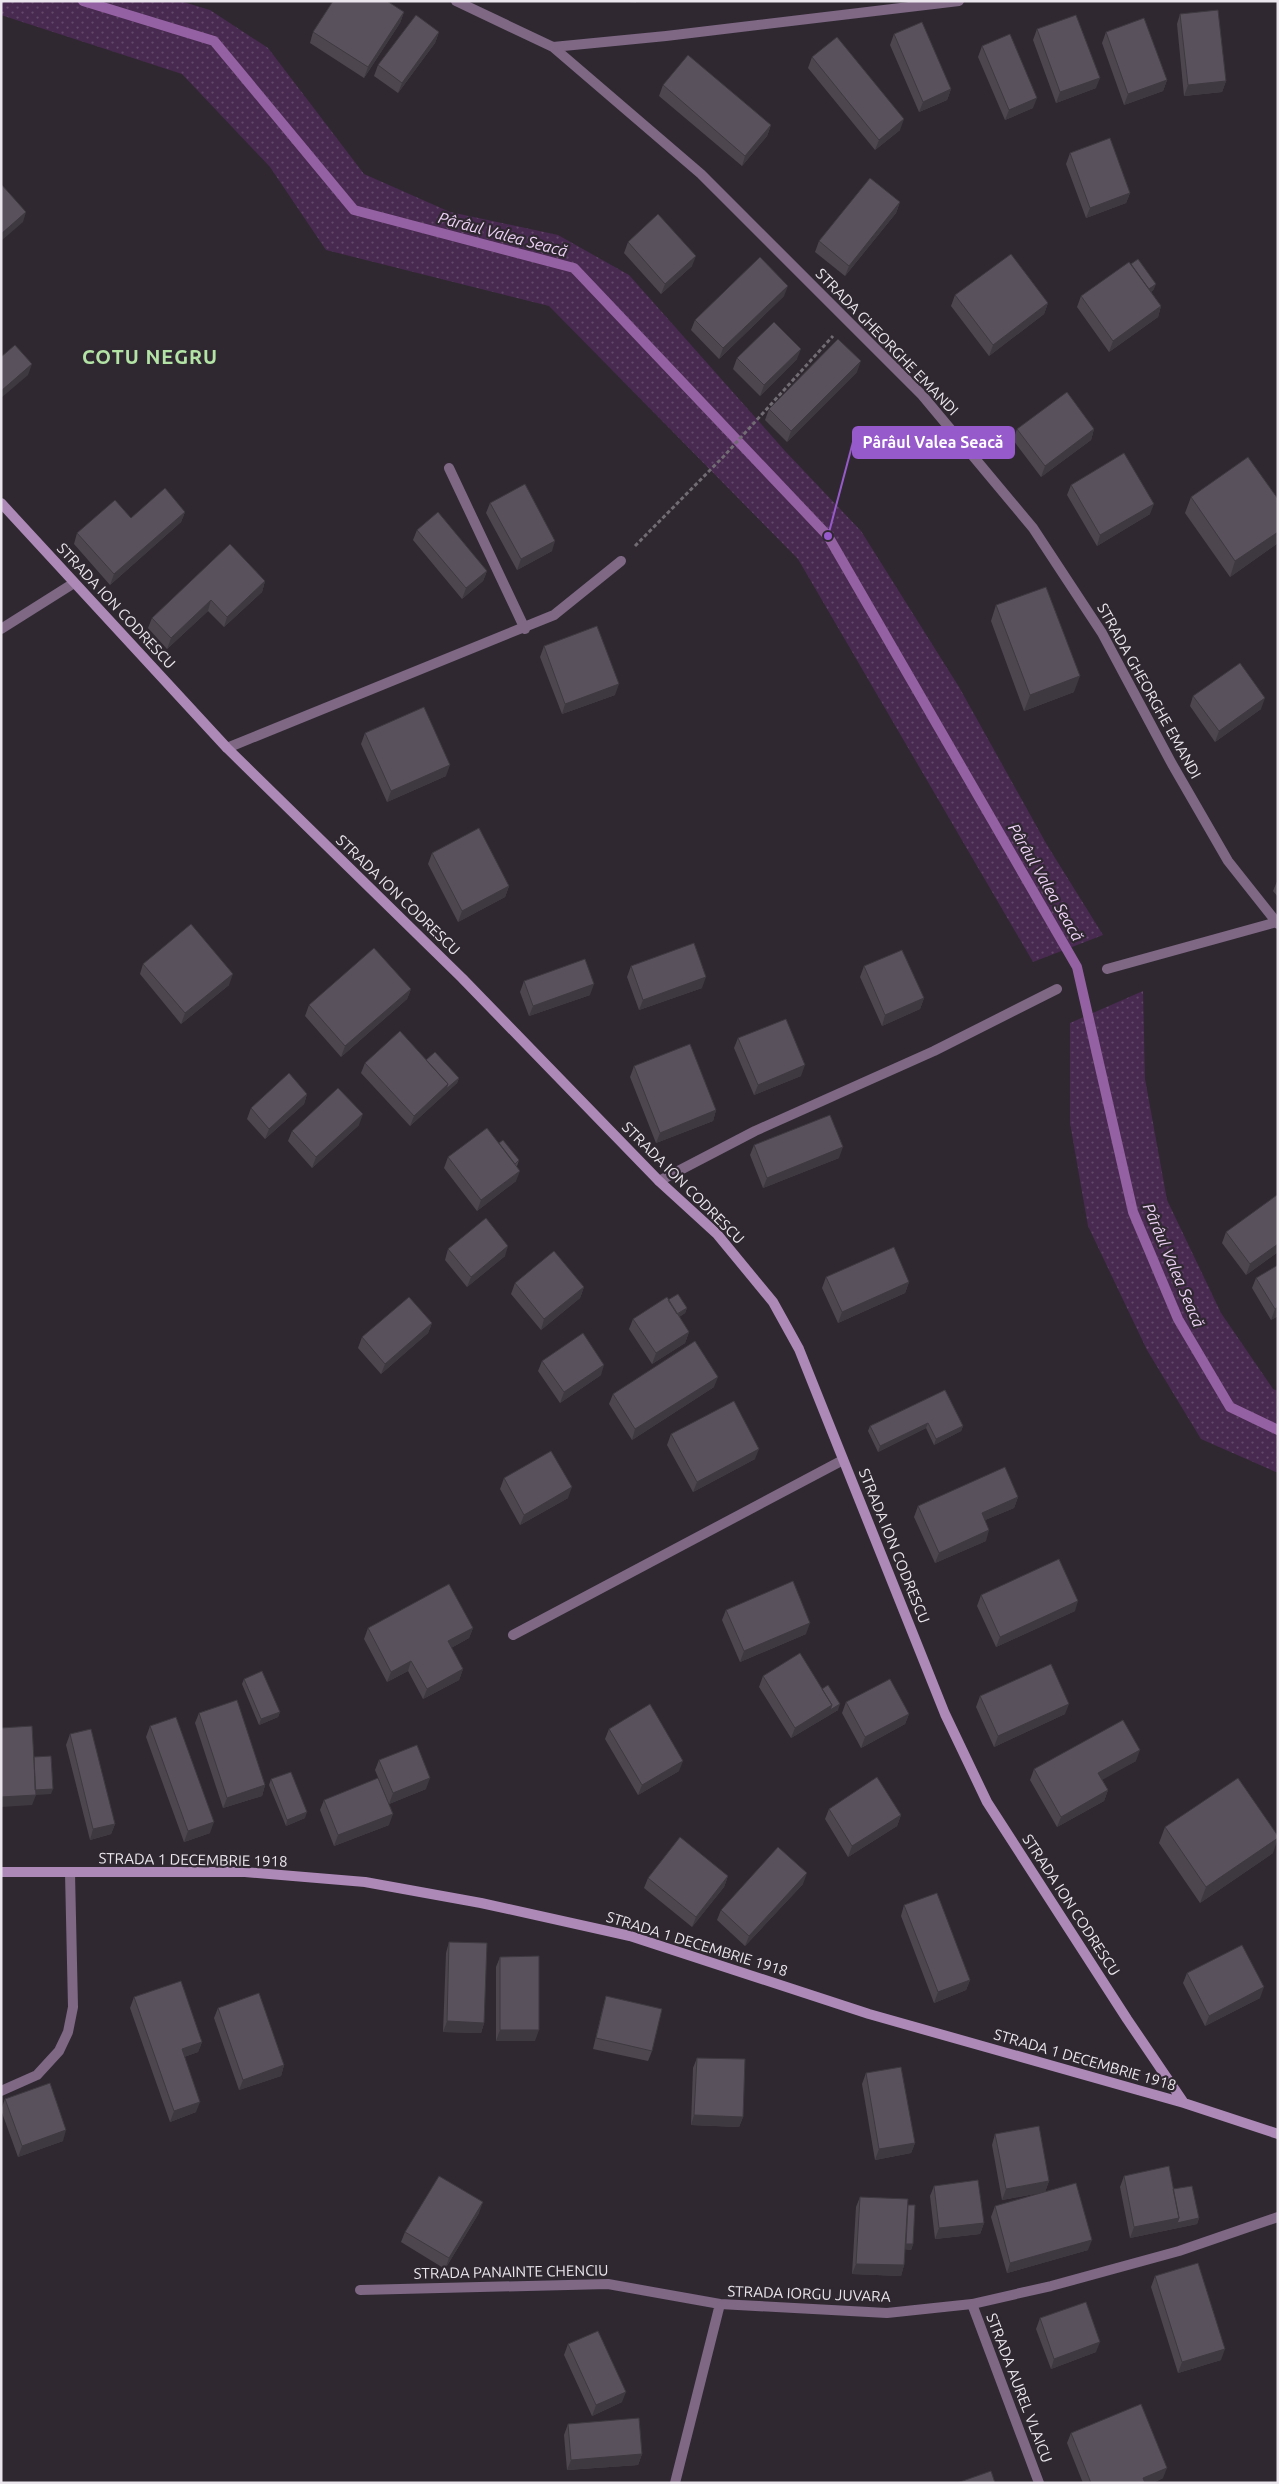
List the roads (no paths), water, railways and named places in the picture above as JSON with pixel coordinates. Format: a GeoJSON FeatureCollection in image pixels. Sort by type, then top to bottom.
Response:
{"type":"FeatureCollection","features":[{"type":"Feature","properties":{"kind":"main road","name":"STRADA ION CODRESCU"},"geometry":{"type":"LineString","coordinates":[[1,503],[227,748],[462,978],[659,1181],[717,1234],[773,1302],[798,1349],[945,1714],[987,1802],[1184,2104]]}},
{"type":"Feature","properties":{"kind":"main road","name":"STRADA 1 DECEMBRIE 1918"},"geometry":{"type":"LineString","coordinates":[[1,1872],[245,1872],[365,1882],[481,1903],[630,1936],[869,2014],[1184,2104],[1278,2134]]}},
{"type":"Feature","properties":{"kind":"street","name":"STRADA GHEORGHE EMANDI"},"geometry":{"type":"LineString","coordinates":[[456,1],[553,47],[700,174],[922,396],[1033,528],[1102,633],[1172,764],[1228,860],[1277,923]]}},
{"type":"Feature","properties":{"kind":"street"},"geometry":{"type":"LineString","coordinates":[[553,47],[666,36],[959,1]]}},
{"type":"Feature","properties":{"kind":"street"},"geometry":{"type":"LineString","coordinates":[[449,468],[525,629]]}},
{"type":"Feature","properties":{"kind":"street"},"geometry":{"type":"LineString","coordinates":[[227,748],[554,616],[621,561]]}},
{"type":"Feature","properties":{"kind":"street"},"geometry":{"type":"LineString","coordinates":[[1,629],[74,583]]}},
{"type":"Feature","properties":{"kind":"street"},"geometry":{"type":"LineString","coordinates":[[1107,969],[1277,923]]}},
{"type":"Feature","properties":{"kind":"street"},"geometry":{"type":"LineString","coordinates":[[659,1181],[755,1132],[934,1051],[1057,989]]}},
{"type":"Feature","properties":{"kind":"street"},"geometry":{"type":"LineString","coordinates":[[513,1635],[843,1460]]}},
{"type":"Feature","properties":{"kind":"street"},"geometry":{"type":"LineString","coordinates":[[1,2091],[37,2075],[59,2051],[68,2032],[73,2007],[70,1872]]}},
{"type":"Feature","properties":{"kind":"street","name":"STRADA IORGU JUVARA"},"geometry":{"type":"LineString","coordinates":[[675,2483],[720,2304],[886,2313],[972,2304],[1180,2251],[1278,2217]]}},
{"type":"Feature","properties":{"kind":"street","name":"STRADA PANAINTE CHENCIU"},"geometry":{"type":"LineString","coordinates":[[360,2290],[608,2284],[720,2304]]}},
{"type":"Feature","properties":{"kind":"street","name":"STRADA AUREL VLAICU"},"geometry":{"type":"LineString","coordinates":[[972,2304],[1039,2483]]}},
{"type":"Feature","properties":{"kind":"waterway","name":"Pârâul Valea Seacă"},"geometry":{"type":"LineString","coordinates":[[83,1],[214,41],[354,210],[574,268],[828,536],[1077,967],[1133,1212],[1178,1319],[1230,1407],[1278,1430]]}},
{"type":"Feature","properties":{"kind":"place","name":"Pârâul Valea Seacă"},"geometry":{"type":"Point","coordinates":[828,536]}},
{"type":"Feature","properties":{"kind":"district","name":"COTU NEGRU"},"geometry":{"type":"Point","coordinates":[150,357]}}]}
